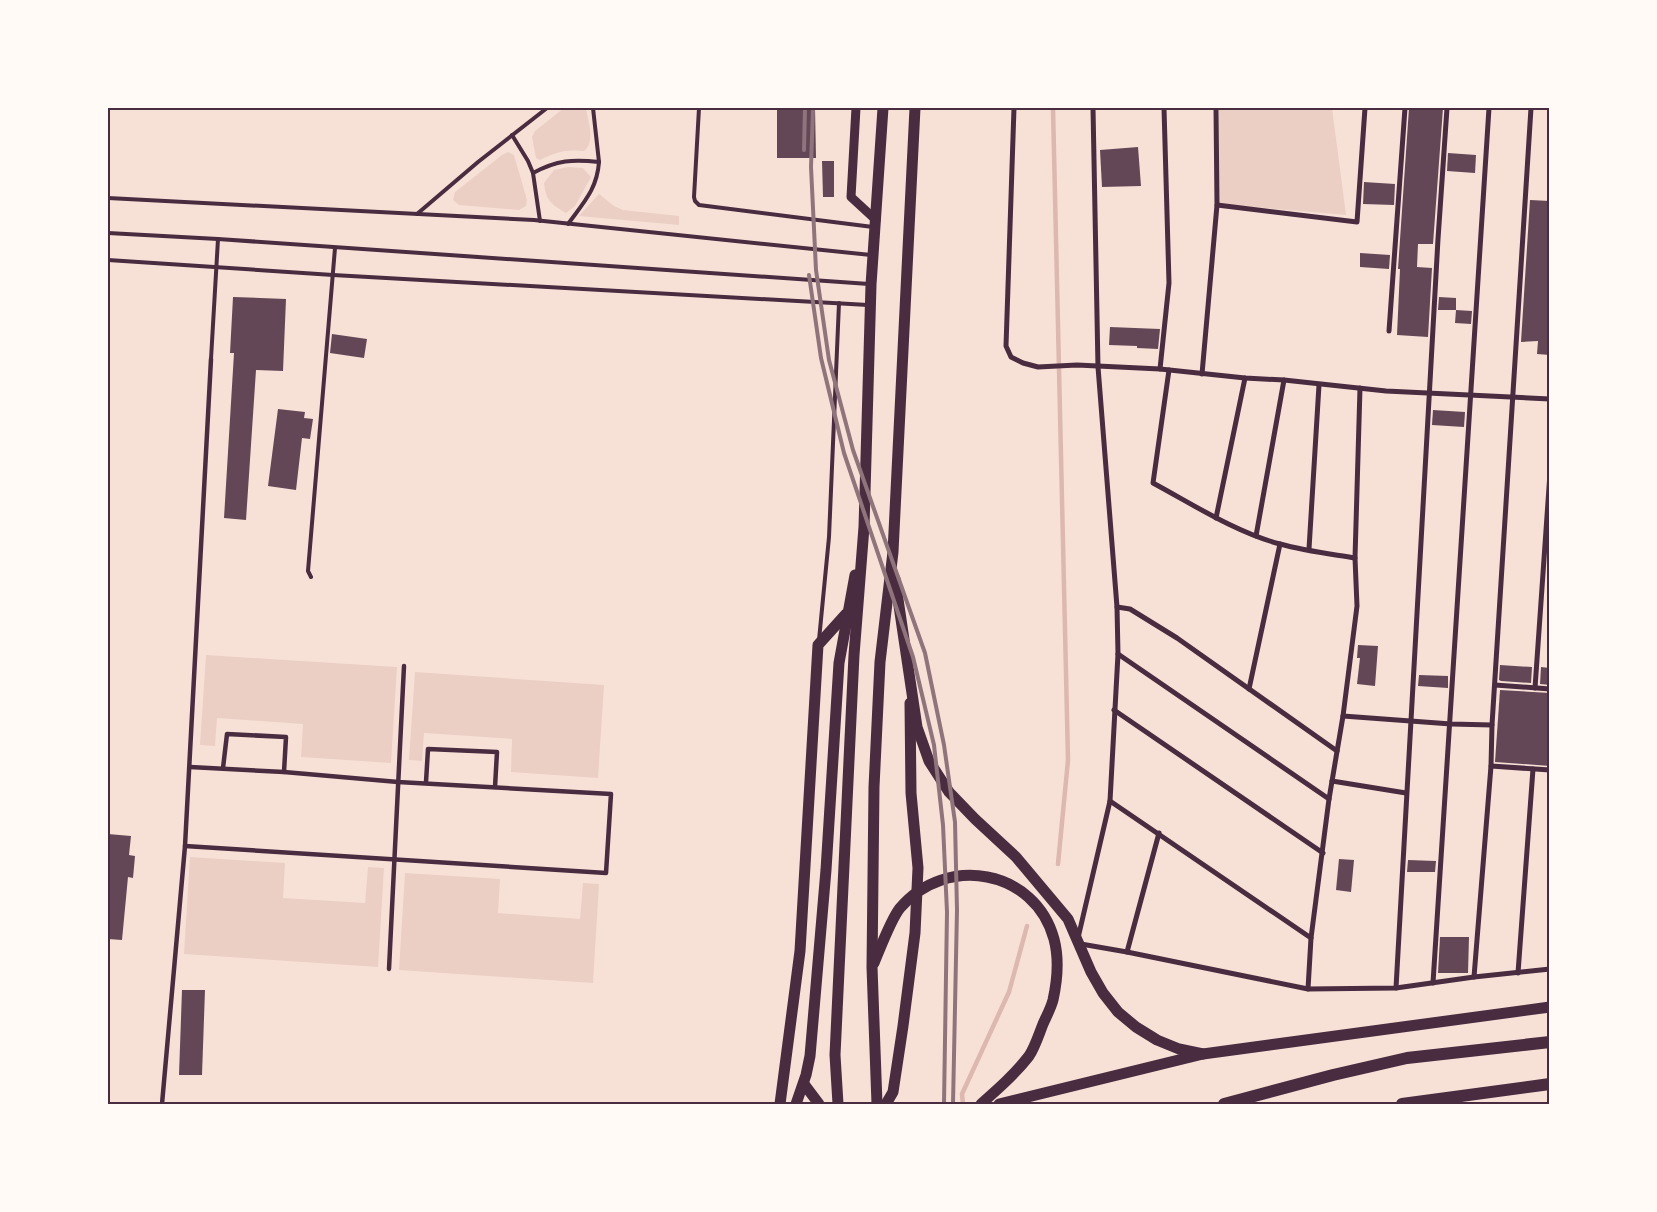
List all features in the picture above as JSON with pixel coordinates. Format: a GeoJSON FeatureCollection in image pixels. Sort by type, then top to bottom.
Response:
{"type":"FeatureCollection","features":[{"type":"Feature","properties":{"kind":"highway"},"geometry":{"type":"LineString","coordinates":[[1224,1104],[1406,1058],[1550,1042]]}},
{"type":"Feature","properties":{"kind":"highway"},"geometry":{"type":"LineString","coordinates":[[1402,1104],[1550,1084]]}},
{"type":"Feature","properties":{"kind":"main road"},"geometry":{"type":"LineString","coordinates":[[838,1104],[835,1055],[854,655],[864,527],[871,285],[883,108]]}},
{"type":"Feature","properties":{"kind":"main road"},"geometry":{"type":"LineString","coordinates":[[877,1104],[872,967],[874,787],[880,662],[893,552],[915,108]]}},
{"type":"Feature","properties":{"kind":"main road"},"geometry":{"type":"LineString","coordinates":[[796,1104],[804,1084],[810,1056],[826,870],[839,663],[846,614],[864,527]]}},
{"type":"Feature","properties":{"kind":"main road"},"geometry":{"type":"LineString","coordinates":[[893,552],[896,592],[916,727],[929,761],[949,792],[1016,857],[1068,919],[1077,943],[1103,993],[1118,1012],[1136,1027],[1157,1040],[1179,1049],[1203,1054]]}},
{"type":"Feature","properties":{"kind":"main road"},"geometry":{"type":"LineString","coordinates":[[780,1104],[800,951],[818,645],[846,614]]}},
{"type":"Feature","properties":{"kind":"main road"},"geometry":{"type":"LineString","coordinates":[[886,1104],[893,1092],[915,934],[918,868],[911,793],[909,679]]}},
{"type":"Feature","properties":{"kind":"main road"},"geometry":{"type":"LineString","coordinates":[[872,967],[898,910],[916,892],[937,880],[961,875],[985,876],[1008,884],[1029,898],[1044,917],[1054,939],[1057,964],[1053,1000],[1030,1054],[1010,1078],[981,1104]]}},
{"type":"Feature","properties":{"kind":"main road"},"geometry":{"type":"LineString","coordinates":[[1000,1104],[1203,1054],[1550,1007]]}},
{"type":"Feature","properties":{"kind":"main road"},"geometry":{"type":"LineString","coordinates":[[804,1084],[819,1104]]}},
{"type":"Feature","properties":{"kind":"street"},"geometry":{"type":"LineString","coordinates":[[856,108],[851,197],[875,223]]}},
{"type":"Feature","properties":{"kind":"street"},"geometry":{"type":"LineString","coordinates":[[1014,108],[1006,346],[1011,357],[1038,367],[1077,366],[1160,369],[1429,394],[1550,399]]}},
{"type":"Feature","properties":{"kind":"street"},"geometry":{"type":"LineString","coordinates":[[1093,108],[1098,367],[1117,607],[1118,654],[1110,801],[1077,943],[1308,989],[1396,988],[1474,977],[1550,970]]}},
{"type":"Feature","properties":{"kind":"street"},"geometry":{"type":"LineString","coordinates":[[1160,369],[1169,282],[1164,108]]}},
{"type":"Feature","properties":{"kind":"street"},"geometry":{"type":"LineString","coordinates":[[1202,374],[1217,205],[1216,108]]}},
{"type":"Feature","properties":{"kind":"street"},"geometry":{"type":"LineString","coordinates":[[1217,205],[1356,222],[1364,108]]}},
{"type":"Feature","properties":{"kind":"street"},"geometry":{"type":"LineString","coordinates":[[1389,332],[1405,108]]}},
{"type":"Feature","properties":{"kind":"street"},"geometry":{"type":"LineString","coordinates":[[1396,988],[1447,108]]}},
{"type":"Feature","properties":{"kind":"street"},"geometry":{"type":"LineString","coordinates":[[1433,983],[1489,108]]}},
{"type":"Feature","properties":{"kind":"street"},"geometry":{"type":"LineString","coordinates":[[1474,977],[1491,766],[1531,108]]}},
{"type":"Feature","properties":{"kind":"street"},"geometry":{"type":"LineString","coordinates":[[162,1104],[185,846],[212,358]]}},
{"type":"Feature","properties":{"kind":"street"},"geometry":{"type":"LineString","coordinates":[[1169,370],[1153,483],[1216,518],[1256,536],[1280,544],[1356,558]]}},
{"type":"Feature","properties":{"kind":"street"},"geometry":{"type":"LineString","coordinates":[[1216,518],[1245,378]]}},
{"type":"Feature","properties":{"kind":"street"},"geometry":{"type":"LineString","coordinates":[[1256,536],[1284,380]]}},
{"type":"Feature","properties":{"kind":"street"},"geometry":{"type":"LineString","coordinates":[[1309,549],[1320,385]]}},
{"type":"Feature","properties":{"kind":"street"},"geometry":{"type":"LineString","coordinates":[[1308,989],[1311,938],[1357,606],[1356,558],[1360,388]]}},
{"type":"Feature","properties":{"kind":"street"},"geometry":{"type":"LineString","coordinates":[[1535,688],[1550,473]]}},
{"type":"Feature","properties":{"kind":"street"},"geometry":{"type":"LineString","coordinates":[[1249,689],[1280,544]]}},
{"type":"Feature","properties":{"kind":"street"},"geometry":{"type":"LineString","coordinates":[[1117,607],[1130,609],[1161,628],[1337,751]]}},
{"type":"Feature","properties":{"kind":"street"},"geometry":{"type":"LineString","coordinates":[[1118,654],[1329,799]]}},
{"type":"Feature","properties":{"kind":"street"},"geometry":{"type":"LineString","coordinates":[[389,970],[404,666]]}},
{"type":"Feature","properties":{"kind":"street"},"geometry":{"type":"LineString","coordinates":[[1495,685],[1550,689]]}},
{"type":"Feature","properties":{"kind":"street"},"geometry":{"type":"LineString","coordinates":[[1114,710],[1323,853]]}},
{"type":"Feature","properties":{"kind":"street"},"geometry":{"type":"LineString","coordinates":[[1343,716],[1450,724],[1492,725]]}},
{"type":"Feature","properties":{"kind":"street"},"geometry":{"type":"LineString","coordinates":[[223,768],[227,734],[286,736],[284,772]]}},
{"type":"Feature","properties":{"kind":"street"},"geometry":{"type":"LineString","coordinates":[[426,782],[428,749],[497,752],[496,787]]}},
{"type":"Feature","properties":{"kind":"street"},"geometry":{"type":"LineString","coordinates":[[1491,766],[1550,770]]}},
{"type":"Feature","properties":{"kind":"street"},"geometry":{"type":"LineString","coordinates":[[185,846],[606,873],[611,794],[426,782],[398,782],[284,772],[190,767]]}},
{"type":"Feature","properties":{"kind":"street"},"geometry":{"type":"LineString","coordinates":[[1518,973],[1533,769]]}},
{"type":"Feature","properties":{"kind":"street"},"geometry":{"type":"LineString","coordinates":[[1332,781],[1406,793]]}},
{"type":"Feature","properties":{"kind":"street"},"geometry":{"type":"LineString","coordinates":[[1110,801],[1311,938]]}},
{"type":"Feature","properties":{"kind":"street"},"geometry":{"type":"LineString","coordinates":[[1127,952],[1159,834]]}},
{"type":"Feature","properties":{"kind":"lane"},"geometry":{"type":"LineString","coordinates":[[417,214],[478,162],[547,108]]}},
{"type":"Feature","properties":{"kind":"lane"},"geometry":{"type":"LineString","coordinates":[[568,224],[594,186],[598,173],[600,162],[593,108]]}},
{"type":"Feature","properties":{"kind":"lane"},"geometry":{"type":"LineString","coordinates":[[699,108],[694,197],[699,205],[875,223]]}},
{"type":"Feature","properties":{"kind":"lane"},"geometry":{"type":"LineString","coordinates":[[512,135],[528,161],[533,174],[540,221]]}},
{"type":"Feature","properties":{"kind":"lane"},"geometry":{"type":"LineString","coordinates":[[533,174],[549,164],[580,160],[600,162]]}},
{"type":"Feature","properties":{"kind":"lane"},"geometry":{"type":"LineString","coordinates":[[108,198],[540,221],[873,255]]}},
{"type":"Feature","properties":{"kind":"lane"},"geometry":{"type":"LineString","coordinates":[[108,233],[871,285]]}},
{"type":"Feature","properties":{"kind":"lane"},"geometry":{"type":"LineString","coordinates":[[212,358],[218,239]]}},
{"type":"Feature","properties":{"kind":"lane"},"geometry":{"type":"LineString","coordinates":[[311,577],[308,571],[335,248]]}},
{"type":"Feature","properties":{"kind":"lane"},"geometry":{"type":"LineString","coordinates":[[108,260],[333,275],[870,305]]}},
{"type":"Feature","properties":{"kind":"lane"},"geometry":{"type":"LineString","coordinates":[[818,645],[829,537],[840,303]]}},
{"type":"Feature","properties":{"kind":"shaded area"},"geometry":{"type":"Polygon","coordinates":[[[564,108],[586,108],[590,131],[588,147],[584,151],[572,150],[556,153],[540,160],[536,158],[532,137],[535,131],[564,108]]]}},
{"type":"Feature","properties":{"kind":"shaded area"},"geometry":{"type":"Polygon","coordinates":[[[1219,108],[1332,108],[1346,215],[1219,204],[1219,108]]]}},
{"type":"Feature","properties":{"kind":"shaded area"},"geometry":{"type":"Polygon","coordinates":[[[508,152],[514,155],[527,200],[526,206],[519,210],[459,205],[453,200],[455,192],[508,152]]]}},
{"type":"Feature","properties":{"kind":"shaded area"},"geometry":{"type":"Polygon","coordinates":[[[568,167],[583,168],[591,177],[575,206],[566,213],[550,201],[546,194],[544,183],[554,170],[568,167]]]}},
{"type":"Feature","properties":{"kind":"shaded area"},"geometry":{"type":"Polygon","coordinates":[[[599,194],[614,206],[623,210],[679,216],[679,225],[579,216],[599,194]]]}},
{"type":"Feature","properties":{"kind":"shaded area"},"geometry":{"type":"Polygon","coordinates":[[[206,655],[397,667],[391,763],[301,757],[303,724],[217,718],[215,746],[200,745],[206,655]]]}},
{"type":"Feature","properties":{"kind":"shaded area"},"geometry":{"type":"Polygon","coordinates":[[[415,672],[604,685],[598,778],[511,772],[512,739],[424,733],[422,761],[409,760],[415,672]]]}},
{"type":"Feature","properties":{"kind":"shaded area"},"geometry":{"type":"Polygon","coordinates":[[[190,857],[285,863],[283,898],[365,903],[368,867],[384,868],[378,967],[184,954],[190,857]]]}},
{"type":"Feature","properties":{"kind":"shaded area"},"geometry":{"type":"Polygon","coordinates":[[[405,873],[500,879],[498,913],[580,919],[583,883],[599,884],[593,983],[399,970],[405,873]]]}},
{"type":"Feature","properties":{"kind":"building"},"geometry":{"type":"Polygon","coordinates":[[[777,108],[815,108],[816,158],[777,158],[777,108]]]}},
{"type":"Feature","properties":{"kind":"building"},"geometry":{"type":"Polygon","coordinates":[[[1409,108],[1443,108],[1433,244],[1418,244],[1417,267],[1432,268],[1428,337],[1397,335],[1400,269],[1398,269],[1409,108]]]}},
{"type":"Feature","properties":{"kind":"building"},"geometry":{"type":"Polygon","coordinates":[[[1138,147],[1141,186],[1102,187],[1100,150],[1138,147]]]}},
{"type":"Feature","properties":{"kind":"building"},"geometry":{"type":"Polygon","coordinates":[[[1448,153],[1476,155],[1475,173],[1447,171],[1448,153]]]}},
{"type":"Feature","properties":{"kind":"building"},"geometry":{"type":"Polygon","coordinates":[[[822,161],[834,161],[834,197],[823,197],[822,161]]]}},
{"type":"Feature","properties":{"kind":"building"},"geometry":{"type":"Polygon","coordinates":[[[1364,182],[1395,184],[1394,205],[1363,204],[1364,182]]]}},
{"type":"Feature","properties":{"kind":"building"},"geometry":{"type":"Polygon","coordinates":[[[1530,200],[1550,201],[1550,253],[1547,277],[1550,278],[1550,355],[1537,354],[1538,341],[1521,342],[1530,200]]]}},
{"type":"Feature","properties":{"kind":"building"},"geometry":{"type":"Polygon","coordinates":[[[1360,253],[1390,255],[1389,269],[1360,267],[1360,253]]]}},
{"type":"Feature","properties":{"kind":"building"},"geometry":{"type":"Polygon","coordinates":[[[233,297],[286,299],[283,371],[256,370],[246,520],[224,518],[234,353],[230,353],[233,297]]]}},
{"type":"Feature","properties":{"kind":"building"},"geometry":{"type":"Polygon","coordinates":[[[1439,297],[1456,298],[1456,310],[1438,310],[1439,297]]]}},
{"type":"Feature","properties":{"kind":"building"},"geometry":{"type":"Polygon","coordinates":[[[1456,310],[1472,311],[1471,324],[1455,323],[1456,310]]]}},
{"type":"Feature","properties":{"kind":"building"},"geometry":{"type":"Polygon","coordinates":[[[1110,327],[1160,329],[1158,349],[1109,345],[1110,327]]]}},
{"type":"Feature","properties":{"kind":"building"},"geometry":{"type":"Polygon","coordinates":[[[332,334],[367,339],[364,358],[330,353],[332,334]]]}},
{"type":"Feature","properties":{"kind":"building"},"geometry":{"type":"Polygon","coordinates":[[[278,409],[305,412],[304,418],[313,419],[310,439],[302,438],[296,490],[268,486],[278,409]]]}},
{"type":"Feature","properties":{"kind":"building"},"geometry":{"type":"Polygon","coordinates":[[[1433,410],[1465,412],[1464,427],[1432,425],[1433,410]]]}},
{"type":"Feature","properties":{"kind":"building"},"geometry":{"type":"Polygon","coordinates":[[[1358,645],[1378,646],[1375,686],[1357,684],[1360,658],[1357,658],[1358,645]]]}},
{"type":"Feature","properties":{"kind":"building"},"geometry":{"type":"Polygon","coordinates":[[[1500,665],[1532,667],[1531,683],[1499,680],[1500,665]]]}},
{"type":"Feature","properties":{"kind":"building"},"geometry":{"type":"Polygon","coordinates":[[[1541,667],[1550,668],[1550,685],[1540,684],[1541,667]]]}},
{"type":"Feature","properties":{"kind":"building"},"geometry":{"type":"Polygon","coordinates":[[[1419,675],[1448,676],[1448,688],[1418,686],[1419,675]]]}},
{"type":"Feature","properties":{"kind":"building"},"geometry":{"type":"Polygon","coordinates":[[[1500,690],[1550,693],[1550,766],[1495,762],[1500,690]]]}},
{"type":"Feature","properties":{"kind":"building"},"geometry":{"type":"Polygon","coordinates":[[[108,834],[131,836],[129,855],[135,856],[133,878],[128,877],[122,940],[108,939],[108,834]]]}},
{"type":"Feature","properties":{"kind":"building"},"geometry":{"type":"Polygon","coordinates":[[[1339,859],[1354,860],[1351,892],[1336,890],[1339,859]]]}},
{"type":"Feature","properties":{"kind":"building"},"geometry":{"type":"Polygon","coordinates":[[[1408,860],[1436,861],[1435,872],[1407,872],[1408,860]]]}},
{"type":"Feature","properties":{"kind":"building"},"geometry":{"type":"Polygon","coordinates":[[[1440,937],[1469,937],[1468,973],[1438,973],[1440,937]]]}},
{"type":"Feature","properties":{"kind":"building"},"geometry":{"type":"Polygon","coordinates":[[[182,990],[205,990],[202,1075],[179,1075],[182,990]]]}},
{"type":"Feature","properties":{"kind":"waterway"},"geometry":{"type":"LineString","coordinates":[[1053,108],[1068,760],[1058,864]]}},
{"type":"Feature","properties":{"kind":"waterway"},"geometry":{"type":"LineString","coordinates":[[963,1104],[962,1094],[1009,992],[1027,926]]}},
{"type":"Feature","properties":{"kind":"railway"},"geometry":{"type":"LineString","coordinates":[[804,150],[805,108]]}},
{"type":"Feature","properties":{"kind":"railway"},"geometry":{"type":"LineString","coordinates":[[813,108],[811,167],[816,270],[829,360],[853,450],[925,653],[944,745],[955,822],[957,910],[953,1104]]}},
{"type":"Feature","properties":{"kind":"railway"},"geometry":{"type":"LineString","coordinates":[[809,275],[821,358],[844,453],[913,657],[934,745],[943,825],[947,912],[944,1104]]}}]}
